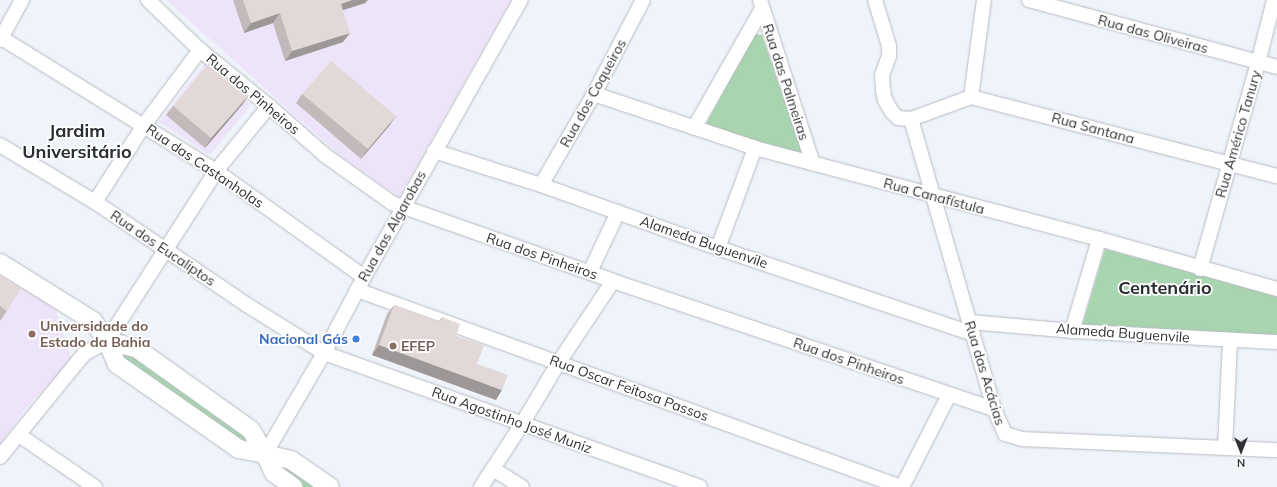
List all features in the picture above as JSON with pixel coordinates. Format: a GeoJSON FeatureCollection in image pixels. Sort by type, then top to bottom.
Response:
{"type":"FeatureCollection","features":[{"type":"Feature","properties":{"kind":"main road"},"geometry":{"type":"LineString","coordinates":[[0,263],[93,321],[107,341],[117,364],[239,449],[291,460],[330,487]]}},
{"type":"Feature","properties":{"kind":"main road"},"geometry":{"type":"LineString","coordinates":[[107,341],[136,348],[251,430],[274,473],[294,487]]}},
{"type":"Feature","properties":{"kind":"street"},"geometry":{"type":"LineString","coordinates":[[0,38],[22,0]]}},
{"type":"Feature","properties":{"kind":"street","name":"Rua dos Pinheiros"},"geometry":{"type":"LineString","coordinates":[[148,0],[200,50],[270,106],[326,156],[392,203],[613,281],[994,409]]}},
{"type":"Feature","properties":{"kind":"street","name":"Rua das Algarobas"},"geometry":{"type":"LineString","coordinates":[[265,454],[324,354],[364,277],[404,208],[434,151],[521,0]]}},
{"type":"Feature","properties":{"kind":"street","name":"Rua dos Coqueiros"},"geometry":{"type":"LineString","coordinates":[[541,185],[594,94],[643,0]]}},
{"type":"Feature","properties":{"kind":"street"},"geometry":{"type":"LineString","coordinates":[[874,0],[889,46],[889,56],[882,75],[886,100],[892,112],[898,118],[911,119],[971,96],[984,0]]}},
{"type":"Feature","properties":{"kind":"street","name":"Rua das Oliveiras"},"geometry":{"type":"LineString","coordinates":[[1029,0],[1277,67]]}},
{"type":"Feature","properties":{"kind":"street","name":"Rua Américo Tanury"},"geometry":{"type":"LineString","coordinates":[[1200,268],[1258,63],[1274,0]]}},
{"type":"Feature","properties":{"kind":"street"},"geometry":{"type":"LineString","coordinates":[[694,128],[761,4]]}},
{"type":"Feature","properties":{"kind":"street","name":"Rua das Palmeiras"},"geometry":{"type":"LineString","coordinates":[[761,4],[812,164]]}},
{"type":"Feature","properties":{"kind":"street","name":"Rua das Castanholas"},"geometry":{"type":"LineString","coordinates":[[0,38],[144,125],[216,171],[364,277]]}},
{"type":"Feature","properties":{"kind":"street"},"geometry":{"type":"LineString","coordinates":[[95,202],[144,125],[200,50]]}},
{"type":"Feature","properties":{"kind":"street","name":"Rua Canafístula"},"geometry":{"type":"LineString","coordinates":[[594,94],[755,148],[934,197],[1099,239],[1277,289]]}},
{"type":"Feature","properties":{"kind":"street","name":"Rua Santana"},"geometry":{"type":"LineString","coordinates":[[971,96],[1277,176]]}},
{"type":"Feature","properties":{"kind":"street"},"geometry":{"type":"LineString","coordinates":[[0,457],[84,354],[107,341],[216,171],[270,106]]}},
{"type":"Feature","properties":{"kind":"street","name":"Rua das Acácias"},"geometry":{"type":"LineString","coordinates":[[911,119],[994,409],[1005,434],[1016,438],[1277,450]]}},
{"type":"Feature","properties":{"kind":"street","name":"Rua dos Eucaliptos"},"geometry":{"type":"LineString","coordinates":[[0,145],[95,202],[247,305],[324,354]]}},
{"type":"Feature","properties":{"kind":"street"},"geometry":{"type":"LineString","coordinates":[[718,248],[755,148]]}},
{"type":"Feature","properties":{"kind":"street","name":"Alameda Buguenvile"},"geometry":{"type":"LineString","coordinates":[[434,151],[541,185],[718,248],[971,328],[1072,331],[1277,342]]}},
{"type":"Feature","properties":{"kind":"street"},"geometry":{"type":"LineString","coordinates":[[590,272],[618,212]]}},
{"type":"Feature","properties":{"kind":"street"},"geometry":{"type":"LineString","coordinates":[[1072,331],[1099,239]]}},
{"type":"Feature","properties":{"kind":"street"},"geometry":{"type":"LineString","coordinates":[[481,487],[522,424],[559,362],[613,281]]}},
{"type":"Feature","properties":{"kind":"street","name":"Rua Oscar Feitosa Passos"},"geometry":{"type":"LineString","coordinates":[[357,290],[901,487]]}},
{"type":"Feature","properties":{"kind":"street"},"geometry":{"type":"LineString","coordinates":[[1225,448],[1230,340]]}},
{"type":"Feature","properties":{"kind":"street","name":"Rua Agostinho José Muniz"},"geometry":{"type":"LineString","coordinates":[[324,354],[700,487]]}},
{"type":"Feature","properties":{"kind":"street"},"geometry":{"type":"LineString","coordinates":[[901,487],[949,395]]}},
{"type":"Feature","properties":{"kind":"street"},"geometry":{"type":"LineString","coordinates":[[19,435],[95,487]]}},
{"type":"Feature","properties":{"kind":"street"},"geometry":{"type":"LineString","coordinates":[[493,469],[522,487]]}},
{"type":"Feature","properties":{"kind":"shaded area"},"geometry":{"type":"Polygon","coordinates":[[[166,0],[511,0],[399,197],[342,157],[166,0]]]}},
{"type":"Feature","properties":{"kind":"shaded area"},"geometry":{"type":"Polygon","coordinates":[[[205,63],[251,105],[210,155],[159,122],[205,63]]]}},
{"type":"Feature","properties":{"kind":"shaded area","name":"Universidade do Estado da Bahia"},"geometry":{"type":"Polygon","coordinates":[[[0,274],[55,308],[72,360],[25,409],[0,444],[0,274]]]}},
{"type":"Feature","properties":{"kind":"green space"},"geometry":{"type":"Polygon","coordinates":[[[755,34],[762,35],[802,151],[798,155],[705,126],[755,34]]]}},
{"type":"Feature","properties":{"kind":"green space"},"geometry":{"type":"Polygon","coordinates":[[[1105,249],[1277,296],[1277,336],[1082,326],[1105,249]]]}},
{"type":"Feature","properties":{"kind":"green space"},"geometry":{"type":"Polygon","coordinates":[[[129,349],[251,436],[244,448],[121,362],[123,350],[129,349]]]}},
{"type":"Feature","properties":{"kind":"green space"},"geometry":{"type":"Polygon","coordinates":[[[279,459],[324,487],[295,487],[274,462],[279,459]]]}},
{"type":"Feature","properties":{"kind":"building"},"geometry":{"type":"Polygon","coordinates":[[[243,0],[352,0],[341,4],[350,33],[292,51],[280,13],[251,23],[243,0]]]}},
{"type":"Feature","properties":{"kind":"building"},"geometry":{"type":"Polygon","coordinates":[[[331,61],[396,116],[368,149],[302,94],[331,61]]]}},
{"type":"Feature","properties":{"kind":"building"},"geometry":{"type":"Polygon","coordinates":[[[210,62],[249,95],[211,138],[173,106],[210,62]]]}},
{"type":"Feature","properties":{"kind":"building"},"geometry":{"type":"Polygon","coordinates":[[[0,275],[21,288],[7,311],[0,306],[0,275]]]}},
{"type":"Feature","properties":{"kind":"building"},"geometry":{"type":"Polygon","coordinates":[[[394,305],[440,322],[442,317],[460,324],[456,336],[484,345],[477,364],[508,375],[502,390],[379,345],[394,305]]]}},
{"type":"Feature","properties":{"kind":"place","name":"Universidade do Estado da Bahia"},"geometry":{"type":"Point","coordinates":[32,334]}},
{"type":"Feature","properties":{"kind":"place","name":"Nacional Gás"},"geometry":{"type":"Point","coordinates":[356,339]}},
{"type":"Feature","properties":{"kind":"place","name":"EFEP"},"geometry":{"type":"Point","coordinates":[393,346]}},
{"type":"Feature","properties":{"kind":"district","name":"Jardim Universitário"},"geometry":{"type":"Point","coordinates":[77,142]}},
{"type":"Feature","properties":{"kind":"district","name":"Centenário"},"geometry":{"type":"Point","coordinates":[1165,288]}}]}
